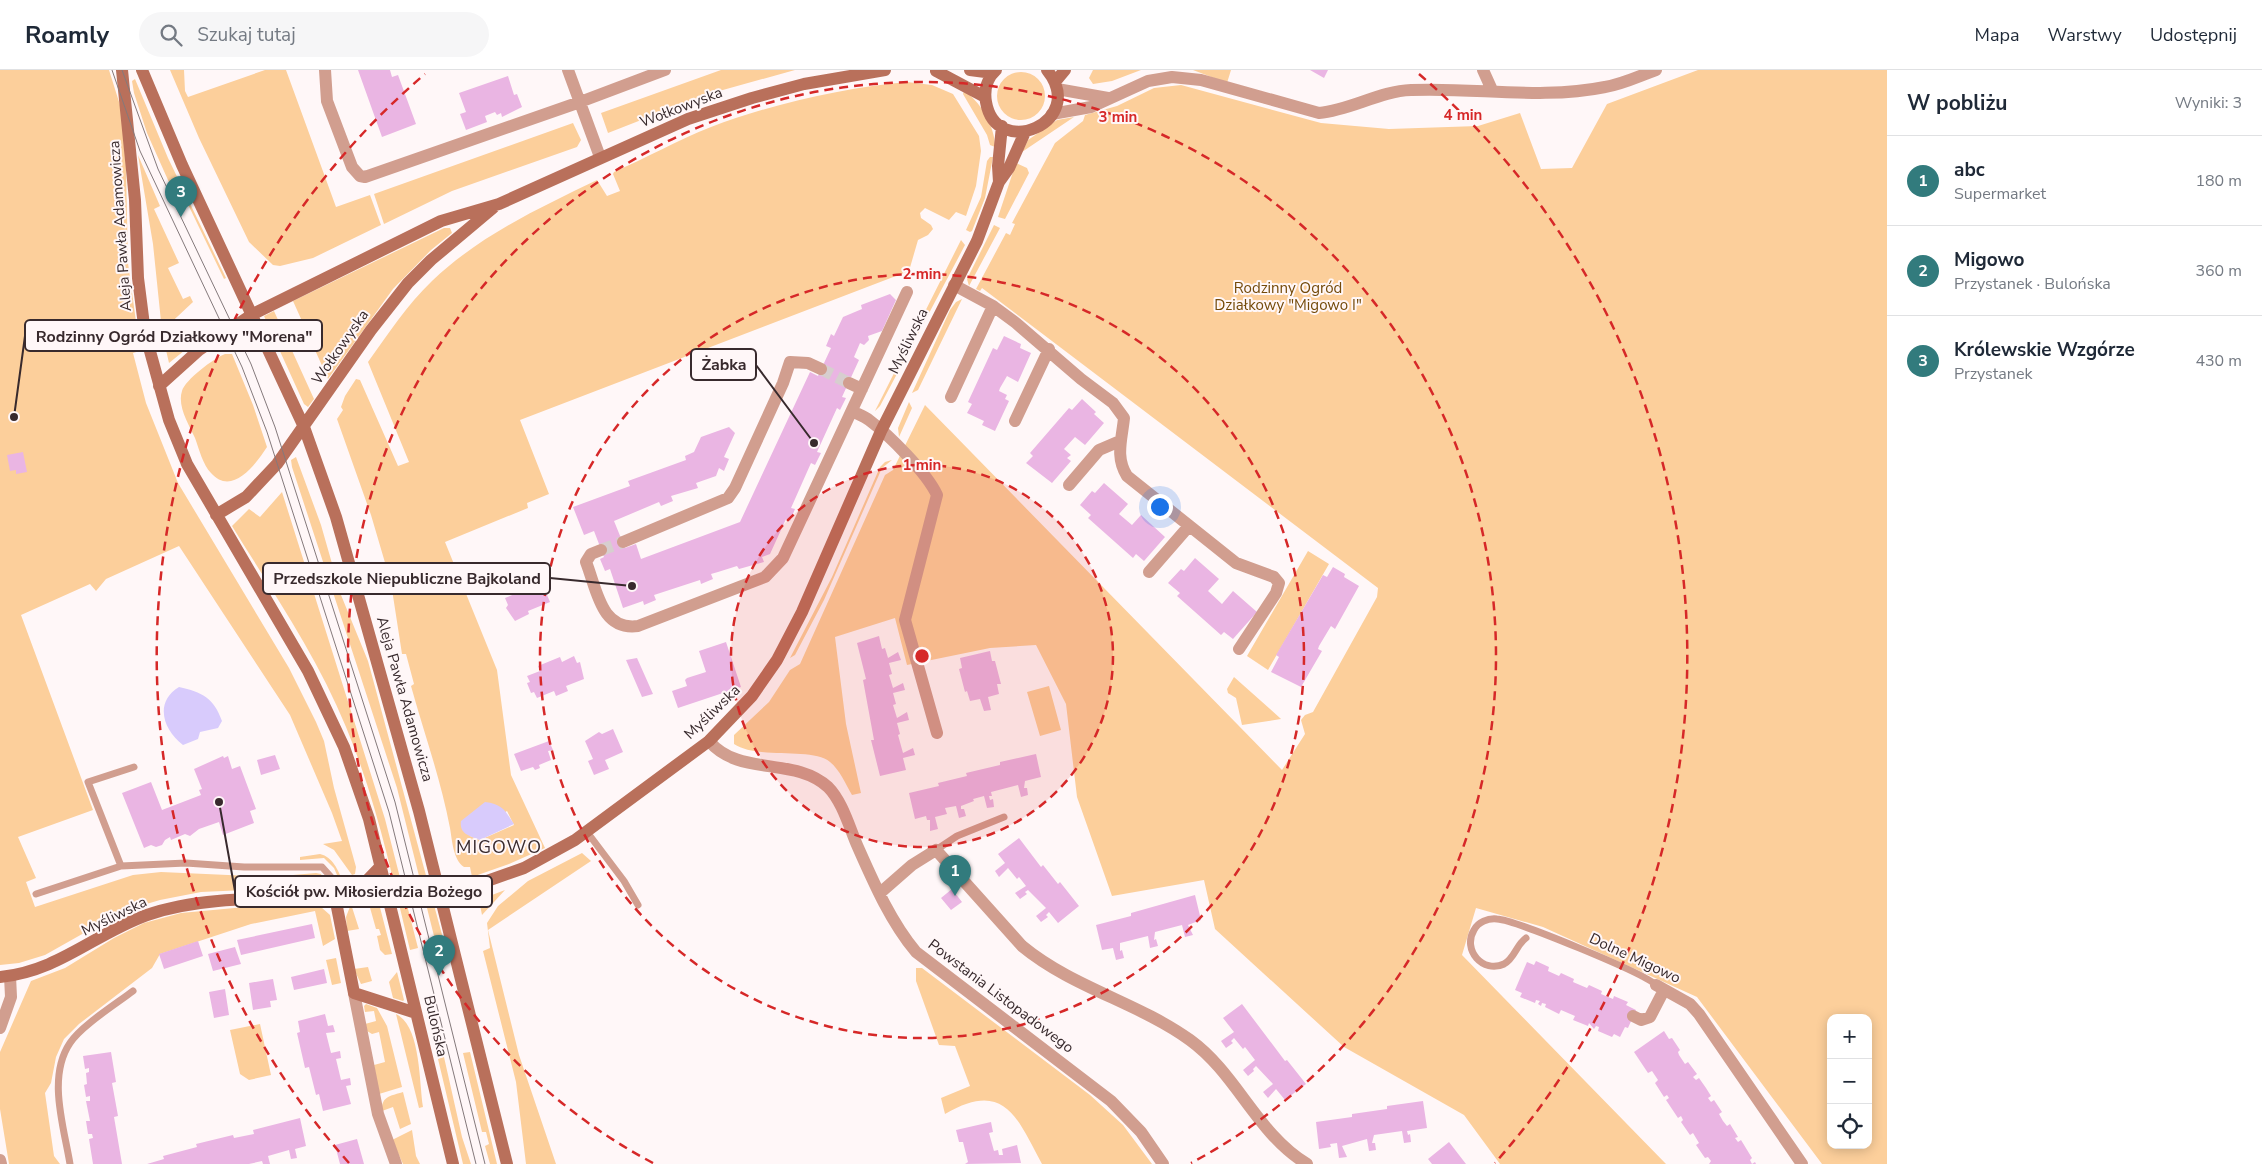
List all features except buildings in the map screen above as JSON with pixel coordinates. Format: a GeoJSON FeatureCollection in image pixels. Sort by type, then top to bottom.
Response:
{"type":"FeatureCollection","features":[{"type":"Feature","properties":{"kind":"street","name":"Aleja Pawła Adamowicza"},"geometry":{"type":"LineString","coordinates":[[122,70],[133,182],[138,278],[145,333],[169,420],[187,464],[304,662],[329,713],[358,784],[381,866]]}},
{"type":"Feature","properties":{"kind":"street","name":"Aleja Pawła Adamowicza"},"geometry":{"type":"LineString","coordinates":[[142,70],[182,165],[304,427],[336,517],[420,810],[442,897]]}},
{"type":"Feature","properties":{"kind":"street"},"geometry":{"type":"LineString","coordinates":[[325,70],[327,101],[352,167],[360,176],[365,177],[580,102],[665,70]]}},
{"type":"Feature","properties":{"kind":"street"},"geometry":{"type":"LineString","coordinates":[[568,70],[600,157]]}},
{"type":"Feature","properties":{"kind":"street","name":"Wołkowyska"},"geometry":{"type":"LineString","coordinates":[[159,386],[199,350],[253,314],[441,221],[499,204],[688,119],[752,98],[804,84],[885,70]]}},
{"type":"Feature","properties":{"kind":"street"},"geometry":{"type":"LineString","coordinates":[[928,70],[941,70]]}},
{"type":"Feature","properties":{"kind":"street"},"geometry":{"type":"LineString","coordinates":[[970,70],[994,72],[986,88],[985,97],[989,114],[1002,126],[1025,132],[1040,126],[1052,114],[1057,98],[1056,86],[1047,70]]}},
{"type":"Feature","properties":{"kind":"street"},"geometry":{"type":"LineString","coordinates":[[1056,86],[1064,70]]}},
{"type":"Feature","properties":{"kind":"street"},"geometry":{"type":"LineString","coordinates":[[1483,70],[1492,90]]}},
{"type":"Feature","properties":{"kind":"street"},"geometry":{"type":"LineString","coordinates":[[1052,114],[1091,107],[1148,81],[1172,76],[1201,80],[1319,113],[1332,112],[1385,94],[1409,90],[1492,90],[1519,92],[1584,90],[1619,84],[1656,70]]}},
{"type":"Feature","properties":{"kind":"street"},"geometry":{"type":"LineString","coordinates":[[936,71],[985,97]]}},
{"type":"Feature","properties":{"kind":"street"},"geometry":{"type":"LineString","coordinates":[[1056,86],[1108,98]]}},
{"type":"Feature","properties":{"kind":"street","name":"Myśliwska"},"geometry":{"type":"LineString","coordinates":[[442,897],[524,868],[546,858],[587,832],[709,741],[752,696],[789,638],[881,431],[987,217],[999,182],[1002,126]]}},
{"type":"Feature","properties":{"kind":"street","name":"Myśliwska"},"geometry":{"type":"LineString","coordinates":[[999,182],[1009,168],[1025,132]]}},
{"type":"Feature","properties":{"kind":"street","name":"Wołkowyska"},"geometry":{"type":"LineString","coordinates":[[216,514],[246,498],[258,487],[304,427],[390,305],[408,283],[432,260],[499,204]]}},
{"type":"Feature","properties":{"kind":"street"},"geometry":{"type":"LineString","coordinates":[[954,286],[993,306],[1049,349],[1120,411],[1124,418],[1119,453],[1121,467],[1126,476],[1236,563],[1274,577],[1279,584],[1276,593],[1239,649]]}},
{"type":"Feature","properties":{"kind":"street","name":"Myśliwska"},"geometry":{"type":"LineString","coordinates":[[602,550],[591,554],[586,562],[607,617],[625,628],[638,626],[765,577],[783,558],[907,292]]}},
{"type":"Feature","properties":{"kind":"street"},"geometry":{"type":"LineString","coordinates":[[951,397],[993,306]]}},
{"type":"Feature","properties":{"kind":"street"},"geometry":{"type":"LineString","coordinates":[[1015,421],[1049,349]]}},
{"type":"Feature","properties":{"kind":"street"},"geometry":{"type":"LineString","coordinates":[[623,542],[728,498],[735,488],[775,401],[790,362],[808,363],[821,369]]}},
{"type":"Feature","properties":{"kind":"street"},"geometry":{"type":"LineString","coordinates":[[849,383],[862,389]]}},
{"type":"Feature","properties":{"kind":"street"},"geometry":{"type":"LineString","coordinates":[[852,411],[868,418],[932,484],[937,495],[905,620],[937,733]]}},
{"type":"Feature","properties":{"kind":"street"},"geometry":{"type":"LineString","coordinates":[[1069,485],[1099,450],[1120,441]]}},
{"type":"Feature","properties":{"kind":"street"},"geometry":{"type":"LineString","coordinates":[[1149,572],[1189,526]]}},
{"type":"Feature","properties":{"kind":"street","name":"Powstania Listopadowego"},"geometry":{"type":"LineString","coordinates":[[709,741],[728,758],[804,774],[827,787],[841,807],[880,893],[904,937],[916,952],[1111,1101],[1141,1132],[1164,1164]]}},
{"type":"Feature","properties":{"kind":"street"},"geometry":{"type":"LineString","coordinates":[[880,893],[912,865],[936,850],[1022,946],[1077,982],[1135,1006],[1191,1041],[1209,1056],[1278,1142],[1292,1155],[1307,1164]]}},
{"type":"Feature","properties":{"kind":"street","name":"Myśliwska"},"geometry":{"type":"LineString","coordinates":[[5,976],[54,964],[145,916],[171,908],[204,903],[347,896],[355,893],[381,866]]}},
{"type":"Feature","properties":{"kind":"street","name":"Bulońska"},"geometry":{"type":"LineString","coordinates":[[381,866],[453,1164]]}},
{"type":"Feature","properties":{"kind":"street"},"geometry":{"type":"LineString","coordinates":[[335,897],[378,1114],[396,1164]]}},
{"type":"Feature","properties":{"kind":"street"},"geometry":{"type":"LineString","coordinates":[[442,897],[507,1164]]}},
{"type":"Feature","properties":{"kind":"street"},"geometry":{"type":"LineString","coordinates":[[0,1028],[11,997],[5,976]]}},
{"type":"Feature","properties":{"kind":"street"},"geometry":{"type":"LineString","coordinates":[[1633,1016],[1641,1020],[1650,1017],[1660,988]]}},
{"type":"Feature","properties":{"kind":"street","name":"Dolne Migowo"},"geometry":{"type":"LineString","coordinates":[[1660,988],[1690,1004],[1710,1028],[1802,1164]]}},
{"type":"Feature","properties":{"kind":"street"},"geometry":{"type":"LineString","coordinates":[[354,993],[416,1013]]}},
{"type":"Feature","properties":{"kind":"street"},"geometry":{"type":"LineString","coordinates":[[0,1160],[1,1164]]}},
{"type":"Feature","properties":{"kind":"lane"},"geometry":{"type":"LineString","coordinates":[[121,866],[88,782],[134,766]]}},
{"type":"Feature","properties":{"kind":"lane"},"geometry":{"type":"LineString","coordinates":[[936,850],[956,836],[1004,817]]}},
{"type":"Feature","properties":{"kind":"lane"},"geometry":{"type":"LineString","coordinates":[[587,832],[624,882],[638,905]]}},
{"type":"Feature","properties":{"kind":"lane"},"geometry":{"type":"LineString","coordinates":[[36,894],[121,866],[186,863],[244,867],[322,867],[331,877],[335,897]]}},
{"type":"Feature","properties":{"kind":"lane","name":"Dolne Migowo"},"geometry":{"type":"LineString","coordinates":[[1526,938],[1517,946],[1510,960],[1496,966],[1481,963],[1475,957],[1470,943],[1475,928],[1481,922],[1498,919],[1561,941],[1660,988]]}},
{"type":"Feature","properties":{"kind":"lane"},"geometry":{"type":"LineString","coordinates":[[70,1164],[58,1090],[59,1075],[65,1053],[76,1036],[133,991]]}},
{"type":"Feature","properties":{"kind":"green space"},"geometry":{"type":"Polygon","coordinates":[[[0,70],[109,70],[125,121],[128,263],[140,351],[133,353],[146,403],[178,483],[289,668],[316,722],[324,741],[334,788],[356,867],[355,874],[352,875],[334,850],[323,844],[342,841],[290,715],[179,546],[106,579],[96,591],[90,584],[21,615],[93,810],[18,837],[36,878],[26,882],[35,907],[133,875],[161,872],[270,877],[316,873],[321,874],[325,882],[268,889],[201,892],[160,900],[133,908],[107,920],[45,955],[19,963],[0,965],[0,70]]]}},
{"type":"Feature","properties":{"kind":"green space"},"geometry":{"type":"Polygon","coordinates":[[[170,70],[184,70],[185,91],[188,97],[265,70],[286,70],[336,207],[370,195],[381,225],[313,258],[280,266],[273,265],[249,242],[199,138],[170,70]]]}},
{"type":"Feature","properties":{"kind":"green space"},"geometry":{"type":"Polygon","coordinates":[[[721,70],[795,70],[705,95],[608,133],[601,113],[721,70]]]}},
{"type":"Feature","properties":{"kind":"green space"},"geometry":{"type":"Polygon","coordinates":[[[1093,70],[1141,70],[1112,81],[1093,84],[1089,78],[1093,70]]]}},
{"type":"Feature","properties":{"kind":"green space"},"geometry":{"type":"Polygon","coordinates":[[[1193,70],[1231,70],[1227,83],[1193,70]]]}},
{"type":"Feature","properties":{"kind":"green space","name":"Rodzinny Ogród Działkowy \"Migowo I\""},"geometry":{"type":"Polygon","coordinates":[[[1698,70],[1887,70],[1887,1164],[1822,1164],[1697,997],[1543,927],[1476,908],[1462,955],[1666,1164],[1500,1164],[1464,1115],[1344,1047],[1215,929],[1204,880],[1112,896],[1077,797],[1066,704],[1036,645],[990,648],[907,665],[895,618],[835,637],[846,724],[861,793],[852,795],[837,769],[830,762],[822,758],[811,755],[770,753],[744,749],[734,744],[734,735],[769,702],[790,670],[800,664],[885,475],[893,470],[925,405],[1282,770],[1305,734],[1301,720],[1305,715],[1313,712],[1377,597],[1378,588],[982,288],[980,291],[976,289],[1006,233],[1010,235],[1015,224],[1012,223],[1055,143],[1083,121],[1085,115],[1117,106],[1154,88],[1181,85],[1321,123],[1389,129],[1478,126],[1520,113],[1541,169],[1572,168],[1607,104],[1698,70]]]}},
{"type":"Feature","properties":{"kind":"green space"},"geometry":{"type":"Polygon","coordinates":[[[1021,72],[1030,74],[1038,79],[1043,87],[1045,96],[1043,105],[1038,113],[1030,118],[1021,120],[1012,118],[1004,113],[999,105],[997,96],[999,87],[1004,79],[1012,74],[1021,72]]]}},
{"type":"Feature","properties":{"kind":"green space"},"geometry":{"type":"Polygon","coordinates":[[[135,79],[168,158],[226,278],[224,279],[183,194],[176,198],[147,133],[134,93],[132,81],[135,79]]]}},
{"type":"Feature","properties":{"kind":"green space"},"geometry":{"type":"Polygon","coordinates":[[[907,82],[932,85],[953,94],[979,136],[981,151],[976,186],[966,216],[956,212],[949,220],[925,208],[920,213],[921,218],[931,225],[933,229],[928,235],[918,240],[909,271],[520,420],[549,494],[527,503],[528,508],[445,542],[497,670],[511,775],[545,848],[509,864],[472,877],[470,867],[464,867],[457,860],[442,792],[411,686],[414,684],[406,654],[402,654],[391,583],[371,515],[337,419],[343,410],[341,407],[345,396],[356,379],[360,380],[398,466],[409,462],[368,362],[414,300],[450,265],[469,250],[510,224],[597,180],[607,196],[620,191],[613,174],[614,172],[699,132],[782,104],[883,84],[907,82]],[[507,811],[470,836],[480,840],[514,825],[507,811]]]}},
{"type":"Feature","properties":{"kind":"green space"},"geometry":{"type":"Polygon","coordinates":[[[964,91],[976,101],[986,116],[993,132],[995,147],[990,145],[987,135],[963,94],[964,91]]]}},
{"type":"Feature","properties":{"kind":"green space"},"geometry":{"type":"Polygon","coordinates":[[[1074,117],[1022,152],[1028,140],[1057,120],[1074,117]]]}},
{"type":"Feature","properties":{"kind":"green space"},"geometry":{"type":"Polygon","coordinates":[[[573,123],[581,140],[577,147],[452,191],[384,224],[374,194],[573,123]]]}},
{"type":"Feature","properties":{"kind":"green space"},"geometry":{"type":"Polygon","coordinates":[[[138,155],[160,206],[154,209],[179,263],[168,268],[183,299],[190,296],[193,302],[162,331],[153,244],[138,155]]]}},
{"type":"Feature","properties":{"kind":"green space"},"geometry":{"type":"Polygon","coordinates":[[[990,157],[993,157],[985,198],[970,232],[966,230],[981,197],[987,161],[990,157]]]}},
{"type":"Feature","properties":{"kind":"green space"},"geometry":{"type":"Polygon","coordinates":[[[1016,163],[1027,168],[1029,173],[1005,219],[998,217],[1016,163]]]}},
{"type":"Feature","properties":{"kind":"green space"},"geometry":{"type":"Polygon","coordinates":[[[994,225],[1000,228],[969,286],[967,279],[994,225]]]}},
{"type":"Feature","properties":{"kind":"green space"},"geometry":{"type":"Polygon","coordinates":[[[444,228],[450,228],[452,233],[431,250],[393,289],[328,379],[293,301],[444,228]]]}},
{"type":"Feature","properties":{"kind":"green space"},"geometry":{"type":"Polygon","coordinates":[[[961,240],[965,245],[880,406],[875,411],[961,240]]]}},
{"type":"Feature","properties":{"kind":"green space"},"geometry":{"type":"Polygon","coordinates":[[[962,299],[918,390],[912,393],[950,310],[956,302],[962,299]]]}},
{"type":"Feature","properties":{"kind":"green space"},"geometry":{"type":"Polygon","coordinates":[[[274,311],[314,399],[308,407],[304,404],[264,316],[274,311]]]}},
{"type":"Feature","properties":{"kind":"green space"},"geometry":{"type":"Polygon","coordinates":[[[182,335],[190,346],[169,363],[166,350],[182,335]]]}},
{"type":"Feature","properties":{"kind":"green space"},"geometry":{"type":"Polygon","coordinates":[[[225,354],[232,354],[253,405],[267,447],[257,462],[243,475],[235,480],[227,481],[219,479],[206,466],[184,415],[181,403],[182,391],[188,381],[207,365],[225,354]]]}},
{"type":"Feature","properties":{"kind":"green space"},"geometry":{"type":"Polygon","coordinates":[[[909,402],[912,408],[899,437],[898,428],[909,402]]]}},
{"type":"Feature","properties":{"kind":"green space"},"geometry":{"type":"Polygon","coordinates":[[[296,457],[321,525],[341,595],[368,661],[444,942],[436,944],[397,788],[292,467],[291,460],[296,457]]]}},
{"type":"Feature","properties":{"kind":"green space"},"geometry":{"type":"Polygon","coordinates":[[[892,460],[882,468],[824,600],[795,655],[790,658],[832,577],[880,467],[885,462],[892,460]]]}},
{"type":"Feature","properties":{"kind":"green space"},"geometry":{"type":"Polygon","coordinates":[[[282,492],[385,819],[418,948],[410,950],[375,809],[346,727],[308,649],[232,526],[249,509],[260,517],[282,492]]]}},
{"type":"Feature","properties":{"kind":"green space"},"geometry":{"type":"Polygon","coordinates":[[[1308,551],[1329,564],[1268,670],[1247,656],[1308,551]]]}},
{"type":"Feature","properties":{"kind":"green space"},"geometry":{"type":"Polygon","coordinates":[[[1234,677],[1281,719],[1242,725],[1236,698],[1228,693],[1227,689],[1234,677]]]}},
{"type":"Feature","properties":{"kind":"green space"},"geometry":{"type":"Polygon","coordinates":[[[1049,686],[1061,730],[1040,736],[1027,692],[1049,686]]]}},
{"type":"Feature","properties":{"kind":"green space"},"geometry":{"type":"Polygon","coordinates":[[[582,853],[591,861],[488,930],[519,1055],[556,1164],[526,1164],[516,1082],[483,951],[490,948],[487,923],[498,906],[528,881],[582,853]]]}},
{"type":"Feature","properties":{"kind":"green space"},"geometry":{"type":"Polygon","coordinates":[[[320,854],[332,861],[343,882],[340,882],[334,868],[324,858],[300,860],[300,857],[320,854]]]}},
{"type":"Feature","properties":{"kind":"green space"},"geometry":{"type":"Polygon","coordinates":[[[375,888],[392,954],[385,955],[380,950],[377,936],[381,935],[379,929],[376,929],[367,897],[375,888]]]}},
{"type":"Feature","properties":{"kind":"green space"},"geometry":{"type":"Polygon","coordinates":[[[505,890],[482,915],[479,900],[505,890]]]}},
{"type":"Feature","properties":{"kind":"green space"},"geometry":{"type":"Polygon","coordinates":[[[351,904],[359,929],[347,931],[346,917],[351,904]]]}},
{"type":"Feature","properties":{"kind":"green space"},"geometry":{"type":"Polygon","coordinates":[[[257,906],[321,907],[330,915],[335,939],[323,946],[315,911],[251,924],[160,954],[152,968],[79,1024],[64,1039],[56,1057],[51,1083],[45,1093],[54,1156],[60,1164],[9,1164],[0,1109],[0,1052],[31,981],[65,968],[114,938],[144,923],[181,913],[257,906]]]}},
{"type":"Feature","properties":{"kind":"green space"},"geometry":{"type":"Polygon","coordinates":[[[336,958],[341,983],[332,985],[326,960],[336,958]]]}},
{"type":"Feature","properties":{"kind":"green space"},"geometry":{"type":"Polygon","coordinates":[[[368,967],[372,981],[361,984],[354,969],[368,967]]]}},
{"type":"Feature","properties":{"kind":"green space"},"geometry":{"type":"Polygon","coordinates":[[[916,968],[922,968],[1090,1095],[1123,1125],[1152,1164],[1042,1164],[1016,1119],[1007,1109],[995,1102],[982,1101],[965,1104],[945,1114],[941,1098],[970,1086],[955,1046],[939,1045],[916,981],[916,968]]]}},
{"type":"Feature","properties":{"kind":"green space"},"geometry":{"type":"Polygon","coordinates":[[[397,972],[403,1001],[393,998],[389,982],[397,972]]]}},
{"type":"Feature","properties":{"kind":"green space"},"geometry":{"type":"Polygon","coordinates":[[[366,1004],[377,1008],[387,1026],[402,1087],[379,1094],[374,1065],[385,1062],[379,1032],[372,1034],[367,1031],[365,1024],[376,1021],[374,1011],[365,1012],[364,1006],[366,1004]]]}},
{"type":"Feature","properties":{"kind":"green space"},"geometry":{"type":"Polygon","coordinates":[[[396,1014],[404,1020],[414,1042],[423,1107],[419,1108],[396,1014]]]}},
{"type":"Feature","properties":{"kind":"green space"},"geometry":{"type":"Polygon","coordinates":[[[260,1024],[271,1075],[249,1080],[240,1074],[230,1030],[260,1024]]]}},
{"type":"Feature","properties":{"kind":"green space"},"geometry":{"type":"Polygon","coordinates":[[[470,1052],[497,1164],[490,1164],[485,1146],[489,1144],[486,1132],[482,1132],[463,1053],[470,1052]]]}},
{"type":"Feature","properties":{"kind":"green space"},"geometry":{"type":"Polygon","coordinates":[[[444,1057],[462,1137],[471,1164],[463,1164],[438,1059],[444,1057]]]}},
{"type":"Feature","properties":{"kind":"green space"},"geometry":{"type":"Polygon","coordinates":[[[403,1092],[411,1124],[400,1129],[393,1107],[382,1111],[382,1106],[388,1097],[403,1092]]]}},
{"type":"Feature","properties":{"kind":"green space"},"geometry":{"type":"Polygon","coordinates":[[[412,1130],[416,1156],[420,1164],[403,1164],[392,1140],[412,1130]]]}},
{"type":"Feature","properties":{"kind":"shaded area"},"geometry":{"type":"Polygon","coordinates":[[[179,687],[206,697],[219,713],[222,721],[218,728],[200,732],[198,739],[183,745],[170,732],[164,716],[166,700],[179,687]]]}},
{"type":"Feature","properties":{"kind":"shaded area"},"geometry":{"type":"Polygon","coordinates":[[[485,802],[500,806],[514,824],[480,840],[463,832],[461,821],[485,802]]]}},
{"type":"Feature","properties":{"kind":"tunnel"},"geometry":{"type":"LineString","coordinates":[[821,369],[849,383]]}},
{"type":"Feature","properties":{"kind":"tunnel"},"geometry":{"type":"LineString","coordinates":[[601,550],[623,542]]}},
{"type":"Feature","properties":{"kind":"tram line"},"geometry":{"type":"LineString","coordinates":[[112,70],[140,151],[242,367],[267,432],[389,812],[476,1164]]}},
{"type":"Feature","properties":{"kind":"tram line"},"geometry":{"type":"LineString","coordinates":[[122,70],[158,169],[251,364],[275,427],[395,802],[485,1164]]}},
{"type":"Feature","properties":{"kind":"place","name":"Królewskie Wzgórze"},"geometry":{"type":"Point","coordinates":[181,217]}},
{"type":"Feature","properties":{"kind":"place","name":"Rodzinny Ogród Działkowy \"Morena\""},"geometry":{"type":"Point","coordinates":[14,417]}},
{"type":"Feature","properties":{"kind":"place","name":"Żabka"},"geometry":{"type":"Point","coordinates":[814,443]}},
{"type":"Feature","properties":{"kind":"place","name":"Przedszkole Niepubliczne Bajkoland"},"geometry":{"type":"Point","coordinates":[632,586]}},
{"type":"Feature","properties":{"kind":"place","name":"Kościół pw. Miłosierdzia Bożego"},"geometry":{"type":"Point","coordinates":[219,802]}},
{"type":"Feature","properties":{"kind":"place","name":"abc"},"geometry":{"type":"Point","coordinates":[955,896]}},
{"type":"Feature","properties":{"kind":"place","name":"Migowo"},"geometry":{"type":"Point","coordinates":[439,976]}},
{"type":"Feature","properties":{"kind":"district","name":"MIGOWO"},"geometry":{"type":"Point","coordinates":[499,847]}}]}
